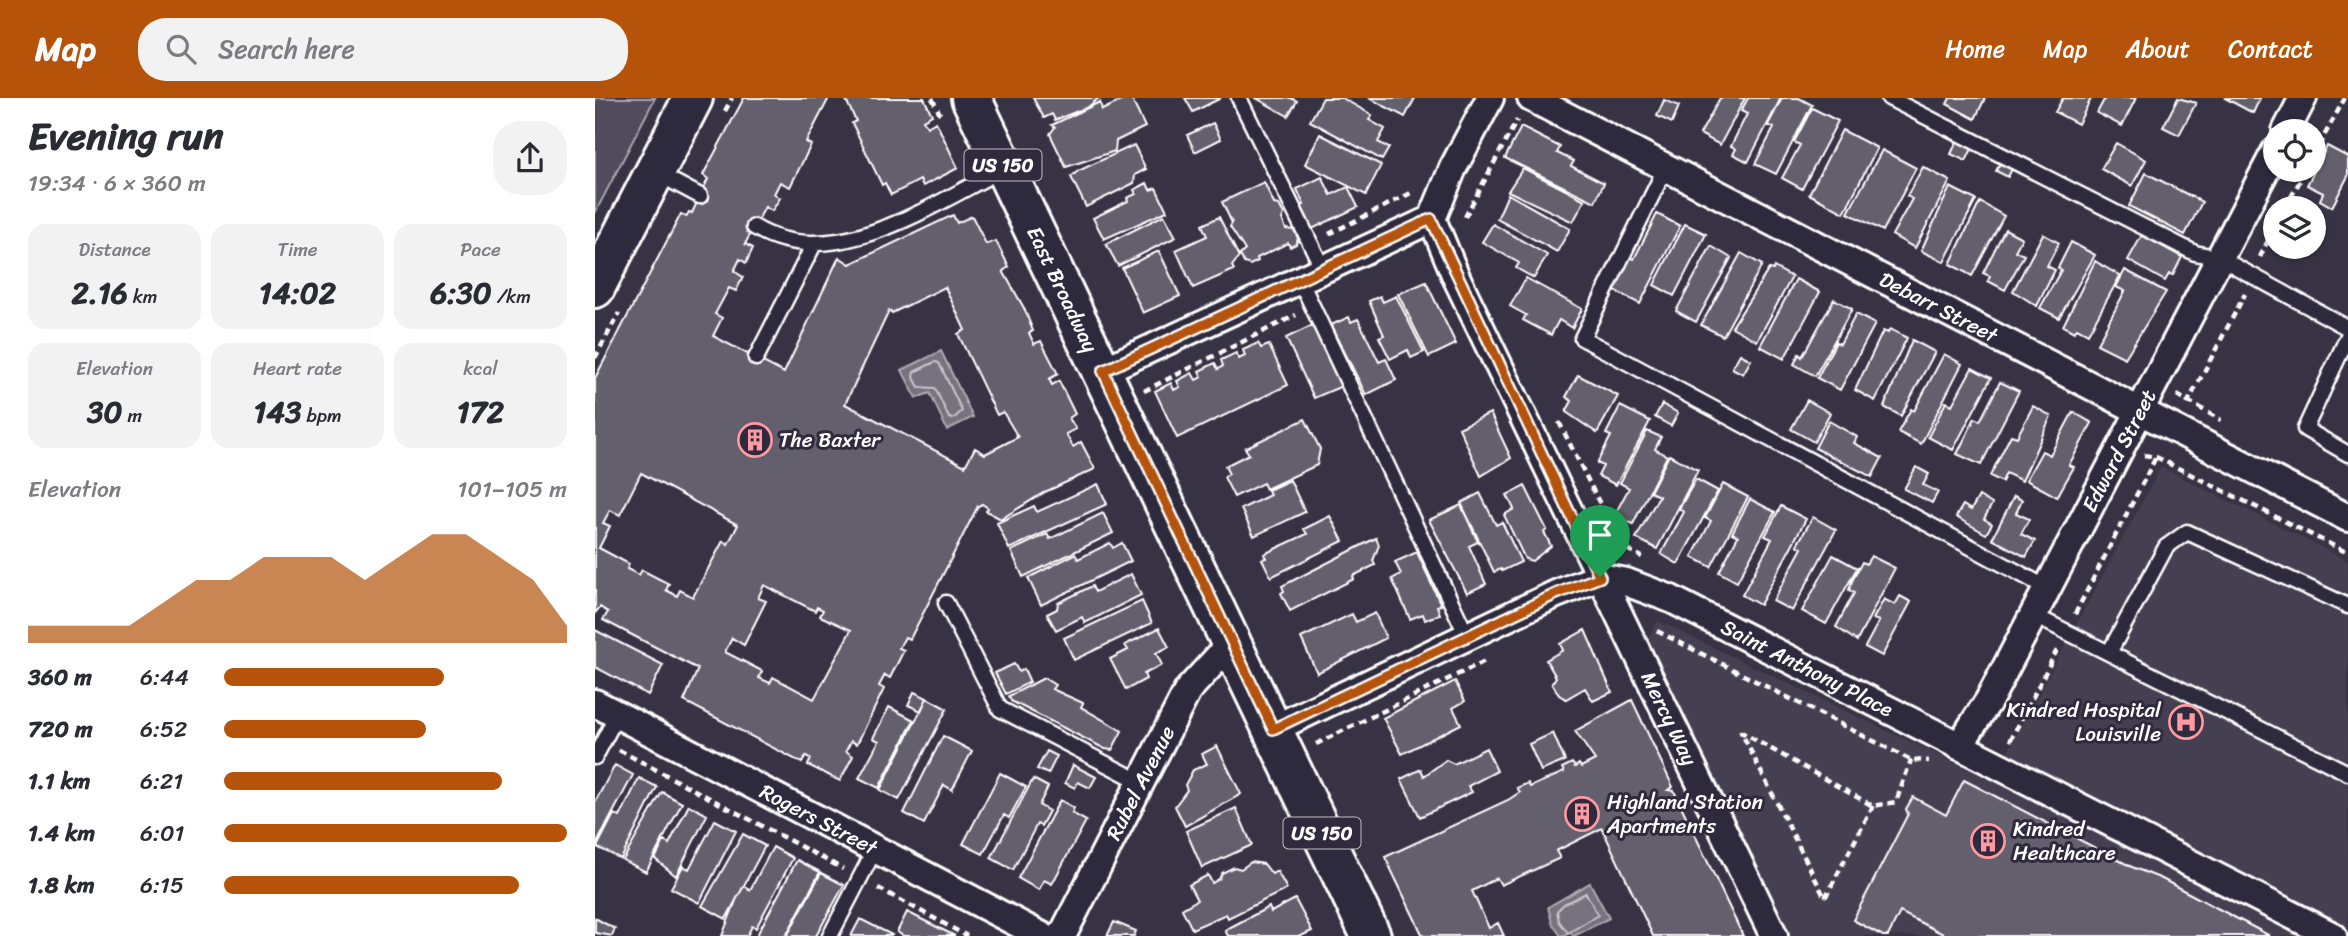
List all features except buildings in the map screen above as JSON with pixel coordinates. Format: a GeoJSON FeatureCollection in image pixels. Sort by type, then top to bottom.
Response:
{"type":"FeatureCollection","features":[{"type":"Feature","properties":{"kind":"main road"},"geometry":{"type":"LineString","coordinates":[[595,288],[693,98]]}},
{"type":"Feature","properties":{"kind":"main road","name":"East Broadway"},"geometry":{"type":"LineString","coordinates":[[971,98],[1371,936]]}},
{"type":"Feature","properties":{"kind":"street"},"geometry":{"type":"LineString","coordinates":[[1103,371],[1431,219],[1453,168],[1490,98]]}},
{"type":"Feature","properties":{"kind":"street"},"geometry":{"type":"LineString","coordinates":[[2292,119],[2303,98]]}},
{"type":"Feature","properties":{"kind":"street","name":"Debarr Street"},"geometry":{"type":"LineString","coordinates":[[1527,103],[1666,167],[2140,411],[2347,513]]}},
{"type":"Feature","properties":{"kind":"street","name":"Edward Street"},"geometry":{"type":"LineString","coordinates":[[1959,746],[1989,700],[2263,175]]}},
{"type":"Feature","properties":{"kind":"street","name":"Mercy Way"},"geometry":{"type":"LineString","coordinates":[[1431,219],[1774,936]]}},
{"type":"Feature","properties":{"kind":"street"},"geometry":{"type":"LineString","coordinates":[[1273,729],[1467,636],[1600,577]]}},
{"type":"Feature","properties":{"kind":"street","name":"Saint Anthony Place"},"geometry":{"type":"LineString","coordinates":[[1600,577],[1626,582],[1671,599],[2333,936]]}},
{"type":"Feature","properties":{"kind":"street","name":"Rubel Avenue"},"geometry":{"type":"LineString","coordinates":[[1062,936],[1188,690],[1232,642]]}},
{"type":"Feature","properties":{"kind":"street","name":"Rogers Street"},"geometry":{"type":"LineString","coordinates":[[606,709],[1042,936]]}},
{"type":"Feature","properties":{"kind":"lane"},"geometry":{"type":"LineString","coordinates":[[1239,98],[1311,274],[1312,307],[1467,636]]}},
{"type":"Feature","properties":{"kind":"lane"},"geometry":{"type":"LineString","coordinates":[[1889,98],[2195,253],[2220,258],[2348,328]]}},
{"type":"Feature","properties":{"kind":"lane"},"geometry":{"type":"LineString","coordinates":[[1666,167],[1583,338],[2047,588]]}},
{"type":"Feature","properties":{"kind":"lane"},"geometry":{"type":"LineString","coordinates":[[754,226],[765,233],[804,245],[878,232],[1005,168]]}},
{"type":"Feature","properties":{"kind":"lane"},"geometry":{"type":"LineString","coordinates":[[655,172],[700,197]]}},
{"type":"Feature","properties":{"kind":"lane"},"geometry":{"type":"LineString","coordinates":[[756,358],[814,244]]}},
{"type":"Feature","properties":{"kind":"lane"},"geometry":{"type":"LineString","coordinates":[[2348,336],[2305,429],[2348,454]]}},
{"type":"Feature","properties":{"kind":"lane"},"geometry":{"type":"LineString","coordinates":[[2109,653],[2166,547],[2187,532],[2348,606]]}},
{"type":"Feature","properties":{"kind":"lane"},"geometry":{"type":"LineString","coordinates":[[946,603],[1000,709],[1141,782]]}},
{"type":"Feature","properties":{"kind":"lane"},"geometry":{"type":"LineString","coordinates":[[2033,615],[2348,774]]}},
{"type":"Feature","properties":{"kind":"lane"},"geometry":{"type":"LineString","coordinates":[[595,757],[603,742],[606,709]]}},
{"type":"Feature","properties":{"kind":"lane"},"geometry":{"type":"LineString","coordinates":[[830,936],[875,849]]}},
{"type":"Feature","properties":{"kind":"path"},"geometry":{"type":"LineString","coordinates":[[2326,132],[2345,98]]}},
{"type":"Feature","properties":{"kind":"path"},"geometry":{"type":"LineString","coordinates":[[1460,225],[1527,103]]}},
{"type":"Feature","properties":{"kind":"path"},"geometry":{"type":"LineString","coordinates":[[2008,745],[2159,450],[2175,428],[2254,277],[2263,249]]}},
{"type":"Feature","properties":{"kind":"path"},"geometry":{"type":"LineString","coordinates":[[1144,392],[1312,307]]}},
{"type":"Feature","properties":{"kind":"path"},"geometry":{"type":"LineString","coordinates":[[1553,410],[1621,546]]}},
{"type":"Feature","properties":{"kind":"path"},"geometry":{"type":"LineString","coordinates":[[1615,607],[1911,760],[1937,764]]}},
{"type":"Feature","properties":{"kind":"path"},"geometry":{"type":"LineString","coordinates":[[1316,744],[1487,660]]}},
{"type":"Feature","properties":{"kind":"path"},"geometry":{"type":"LineString","coordinates":[[1873,806],[1825,898],[1741,732],[1873,806],[1896,802],[1911,760]]}},
{"type":"Feature","properties":{"kind":"path"},"geometry":{"type":"LineString","coordinates":[[603,742],[967,936]]}},
{"type":"Feature","properties":{"kind":"shaded area"},"geometry":{"type":"Polygon","coordinates":[[[595,98],[655,98],[595,213],[595,98]]]}},
{"type":"Feature","properties":{"kind":"shaded area","name":"Kindred Hospital Louisville"},"geometry":{"type":"Polygon","coordinates":[[[2161,467],[2348,561],[2348,936],[1790,936],[1646,641],[1658,621],[1992,781],[2161,467]]]}},
{"type":"Feature","properties":{"kind":"water"},"geometry":{"type":"Polygon","coordinates":[[[941,351],[973,417],[947,430],[930,393],[916,398],[902,370],[941,351]]]}},
{"type":"Feature","properties":{"kind":"water"},"geometry":{"type":"Polygon","coordinates":[[[1590,883],[1609,918],[1574,936],[1570,933],[1561,936],[1552,923],[1548,907],[1590,883]]]}},
{"type":"Feature","properties":{"kind":"place","name":"The Baxter"},"geometry":{"type":"Point","coordinates":[755,440]}},
{"type":"Feature","properties":{"kind":"place","name":"Kindred Hospital Louisville"},"geometry":{"type":"Point","coordinates":[2186,722]}},
{"type":"Feature","properties":{"kind":"place","name":"Highland Station Apartments"},"geometry":{"type":"Point","coordinates":[1582,814]}},
{"type":"Feature","properties":{"kind":"place","name":"Kindred Healthcare"},"geometry":{"type":"Point","coordinates":[1988,841]}},
{"type":"Feature","properties":{"kind":"route"},"geometry":{"type":"LineString","coordinates":[[1431,219],[1457,279],[1600,577],[1556,594],[1273,729],[1103,371],[1431,219]]}}]}
